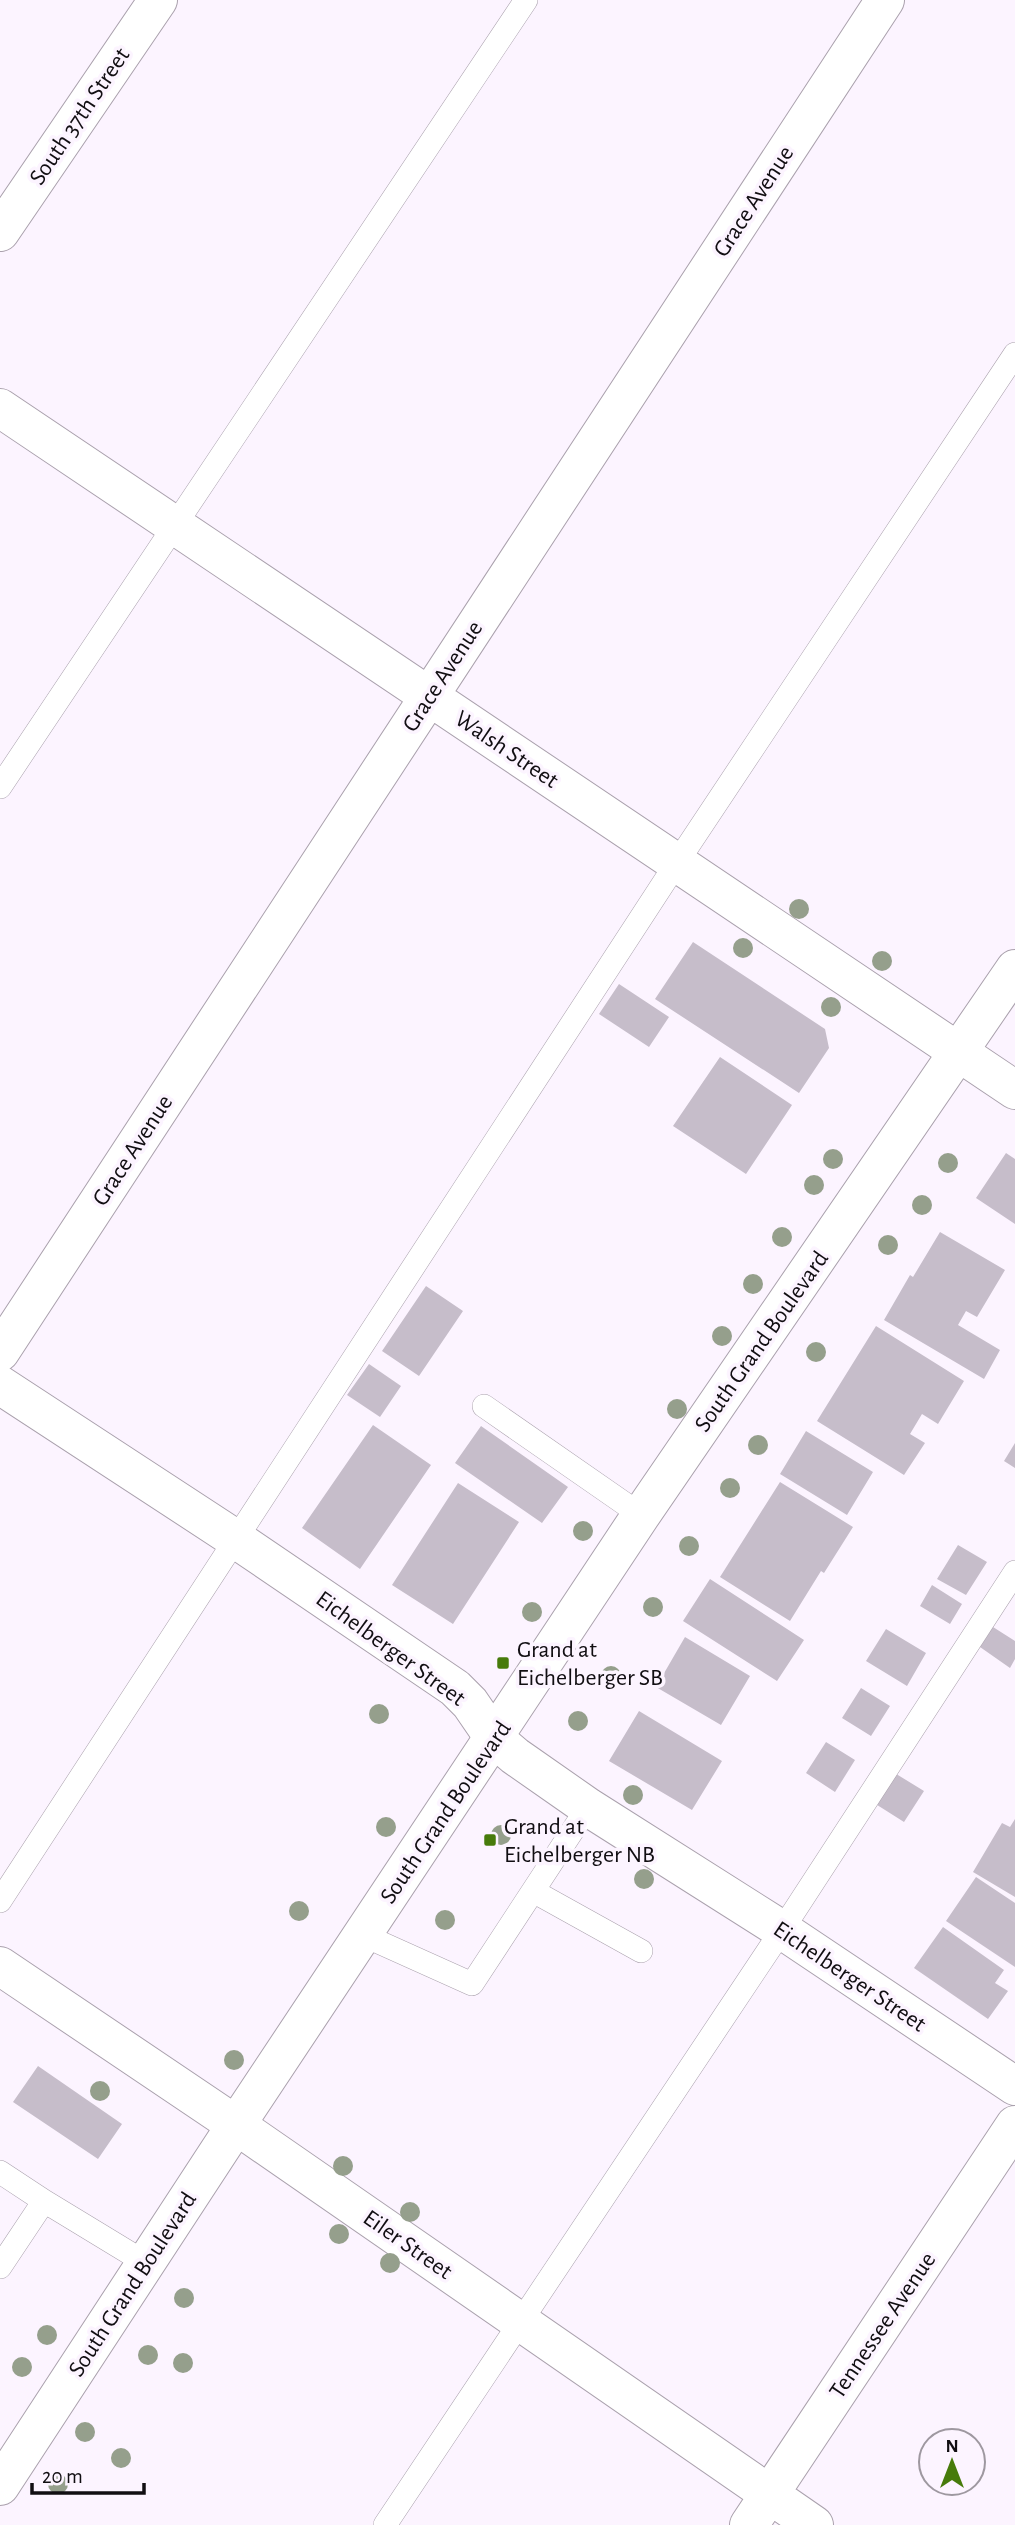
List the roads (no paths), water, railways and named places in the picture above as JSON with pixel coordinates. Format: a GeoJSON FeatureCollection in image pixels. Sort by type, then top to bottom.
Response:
{"type":"FeatureCollection","features":[{"type":"Feature","properties":{"kind":"street","name":"South 37th Street"},"geometry":{"type":"LineString","coordinates":[[0,232],[158,0]]}},
{"type":"Feature","properties":{"kind":"street","name":"Grace Avenue"},"geometry":{"type":"LineString","coordinates":[[0,1352],[885,0]]}},
{"type":"Feature","properties":{"kind":"street","name":"Walsh Street"},"geometry":{"type":"LineString","coordinates":[[0,408],[1015,1090]]}},
{"type":"Feature","properties":{"kind":"street","name":"South Grand Boulevard"},"geometry":{"type":"LineString","coordinates":[[0,2486],[641,1515],[1015,969]]}},
{"type":"Feature","properties":{"kind":"street","name":"Eichelberger Street"},"geometry":{"type":"LineString","coordinates":[[0,1385],[237,1540],[454,1688],[470,1703],[494,1738],[588,1807],[782,1930],[1015,2087]]}},
{"type":"Feature","properties":{"kind":"street","name":"Eiler Street"},"geometry":{"type":"LineString","coordinates":[[0,1966],[236,2125],[521,2323],[759,2510],[814,2525]]}},
{"type":"Feature","properties":{"kind":"street","name":"Tennessee Avenue"},"geometry":{"type":"LineString","coordinates":[[759,2510],[1015,2125]]}},
{"type":"Feature","properties":{"kind":"lane"},"geometry":{"type":"LineString","coordinates":[[0,788],[526,0]]}},
{"type":"Feature","properties":{"kind":"lane"},"geometry":{"type":"LineString","coordinates":[[0,1901],[676,864],[1015,354]]}},
{"type":"Feature","properties":{"kind":"lane"},"geometry":{"type":"LineString","coordinates":[[484,1406],[641,1515]]}},
{"type":"Feature","properties":{"kind":"lane"},"geometry":{"type":"LineString","coordinates":[[385,2525],[782,1930],[1015,1572]]}},
{"type":"Feature","properties":{"kind":"lane"},"geometry":{"type":"LineString","coordinates":[[363,1935],[472,1984],[588,1807]]}},
{"type":"Feature","properties":{"kind":"lane"},"geometry":{"type":"LineString","coordinates":[[533,1891],[641,1951]]}},
{"type":"Feature","properties":{"kind":"lane"},"geometry":{"type":"LineString","coordinates":[[0,2172],[146,2263]]}},
{"type":"Feature","properties":{"kind":"lane"},"geometry":{"type":"LineString","coordinates":[[0,2267],[44,2201]]}},
{"type":"Feature","properties":{"kind":"place","name":"Grand at Eichelberger SB"},"geometry":{"type":"Point","coordinates":[503,1663]}},
{"type":"Feature","properties":{"kind":"place","name":"Grand at Eichelberger NB"},"geometry":{"type":"Point","coordinates":[490,1840]}}]}
